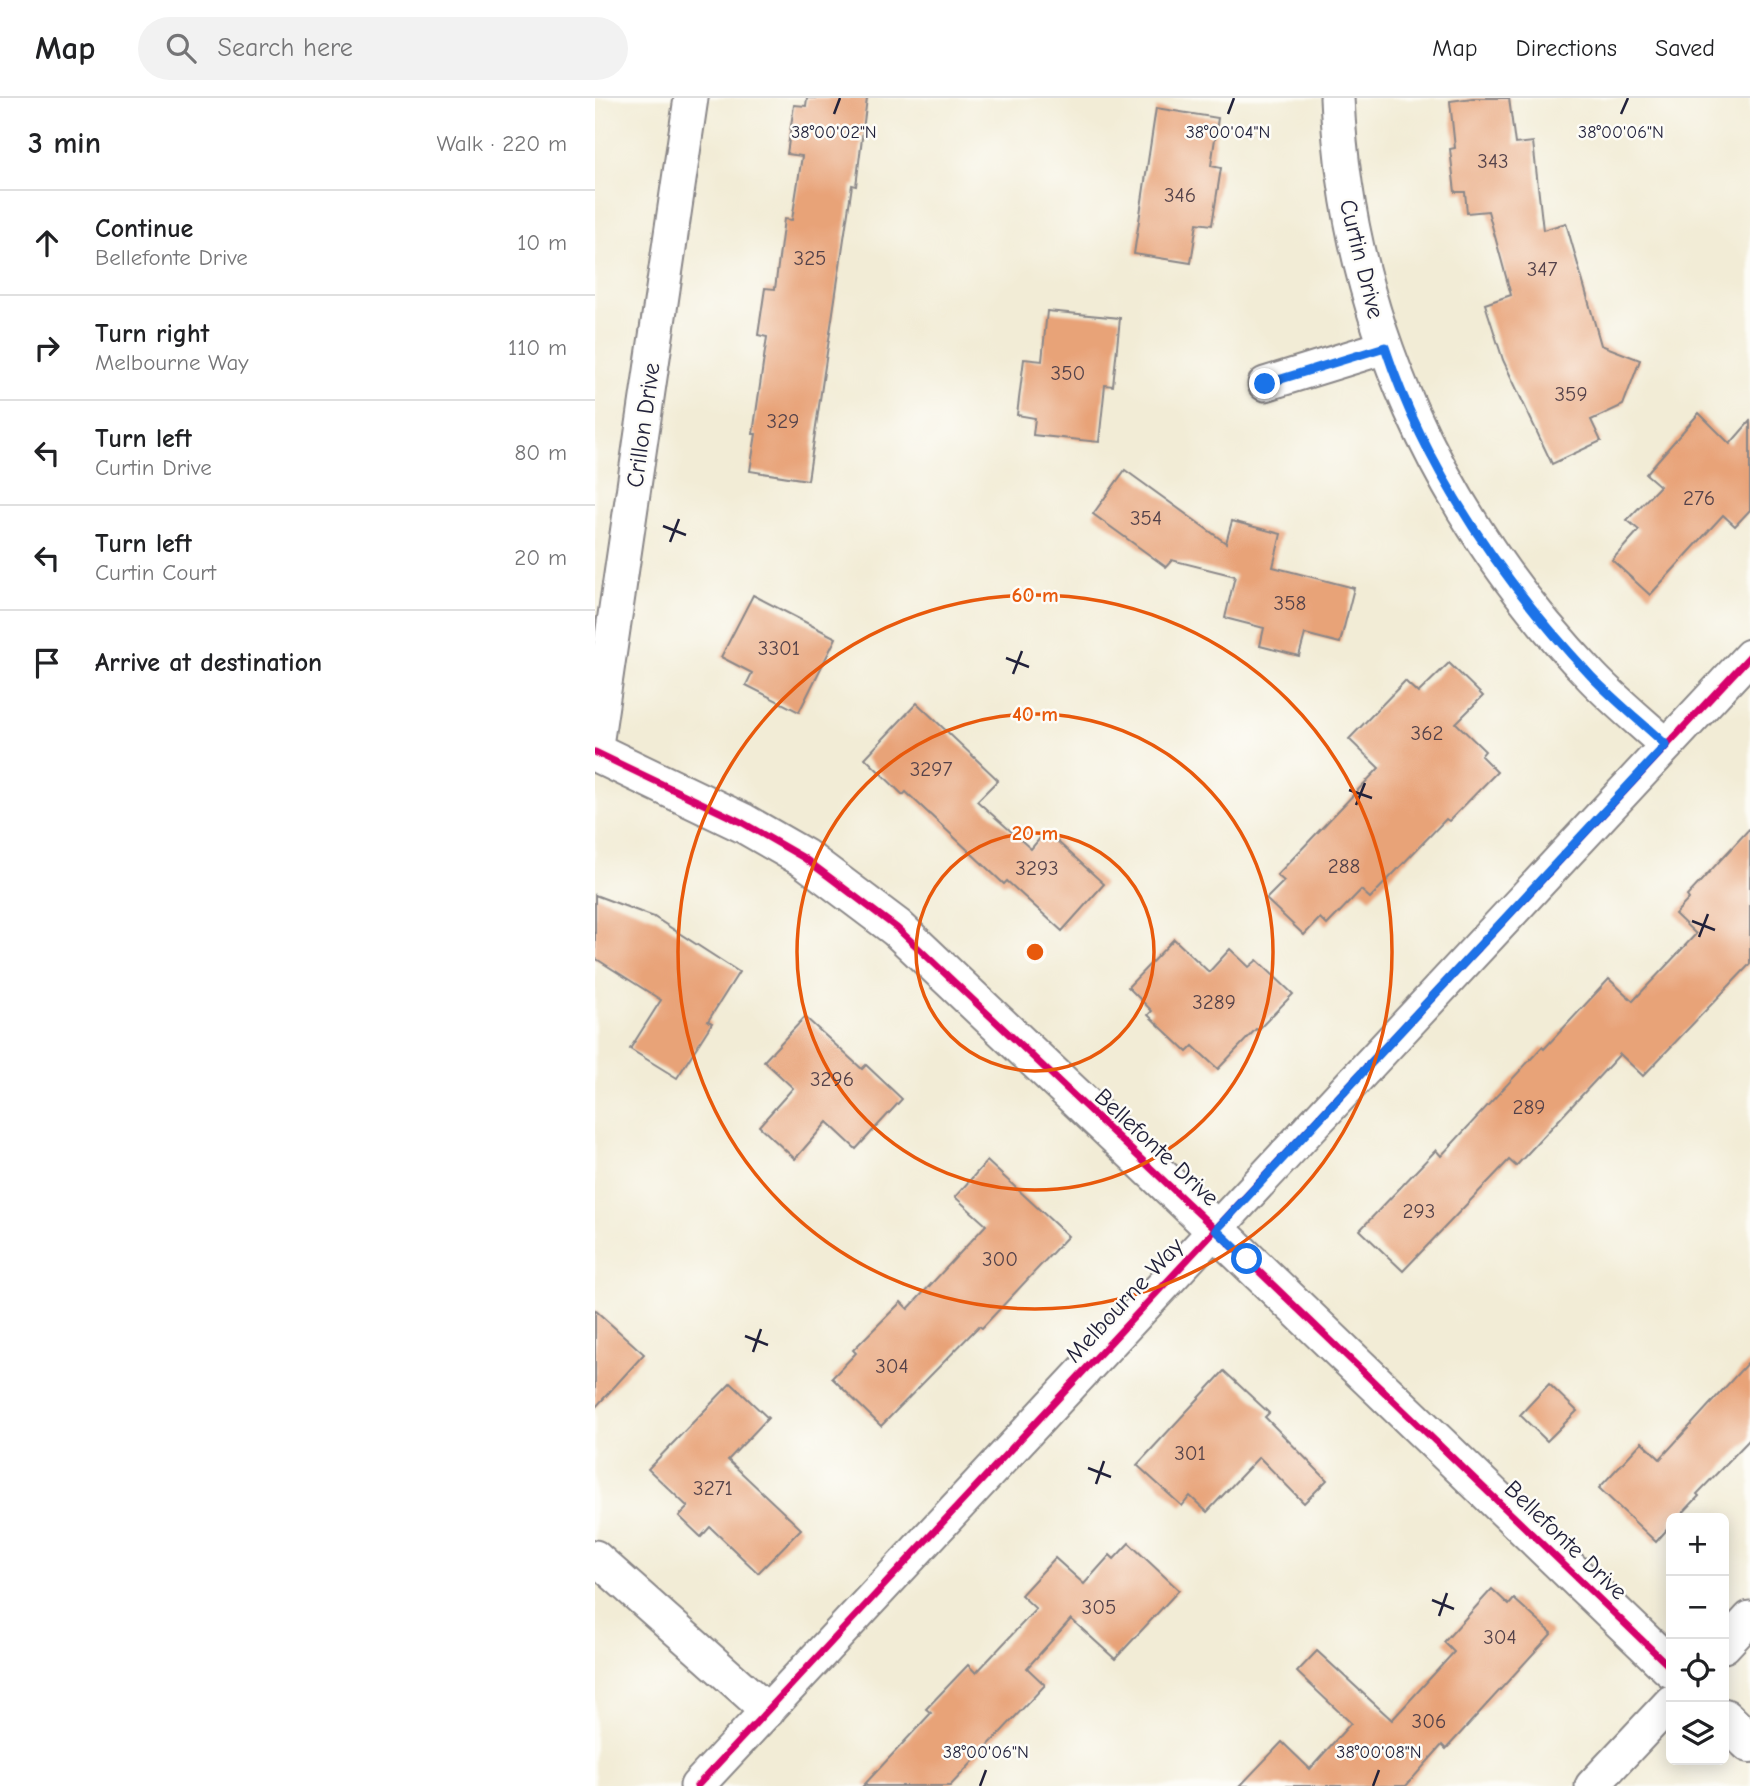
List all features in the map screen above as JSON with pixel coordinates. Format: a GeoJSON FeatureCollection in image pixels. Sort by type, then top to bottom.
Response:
{"type":"FeatureCollection","features":[{"type":"Feature","properties":{"kind":"street","name":"Crillon Drive"},"geometry":{"type":"LineString","coordinates":[[595,752],[691,98]]}},
{"type":"Feature","properties":{"kind":"street","name":"Curtin Drive"},"geometry":{"type":"LineString","coordinates":[[1337,98],[1339,144],[1347,200],[1374,314],[1414,421],[1466,516],[1503,570],[1592,677],[1666,745]]}},
{"type":"Feature","properties":{"kind":"street"},"geometry":{"type":"LineString","coordinates":[[1265,384],[1385,347]]}},
{"type":"Feature","properties":{"kind":"street","name":"Melbourne Way"},"geometry":{"type":"LineString","coordinates":[[697,1786],[1750,656]]}},
{"type":"Feature","properties":{"kind":"street","name":"Bellefonte Drive"},"geometry":{"type":"LineString","coordinates":[[595,752],[743,823],[783,846],[897,928],[1216,1230],[1666,1663]]}},
{"type":"Feature","properties":{"kind":"street"},"geometry":{"type":"LineString","coordinates":[[595,1557],[768,1711]]}},
{"type":"Feature","properties":{"kind":"street"},"geometry":{"type":"LineString","coordinates":[[1729,1641],[1750,1618]]}},
{"type":"Feature","properties":{"kind":"street"},"geometry":{"type":"LineString","coordinates":[[1592,1786],[1666,1707]]}},
{"type":"Feature","properties":{"kind":"street"},"geometry":{"type":"LineString","coordinates":[[1729,1723],[1750,1743]]}},
{"type":"Feature","properties":{"kind":"building"},"geometry":{"type":"Polygon","coordinates":[[[807,98],[867,98],[856,186],[852,185],[808,480],[750,471],[767,337],[758,335],[765,288],[775,289],[784,219],[792,220],[802,156],[787,154],[794,105],[806,106],[807,98]]]}},
{"type":"Feature","properties":{"kind":"building"},"geometry":{"type":"Polygon","coordinates":[[[1509,98],[1515,144],[1533,142],[1543,230],[1566,223],[1601,345],[1640,360],[1623,405],[1591,420],[1601,441],[1552,464],[1503,360],[1485,304],[1511,295],[1488,211],[1467,213],[1465,192],[1455,192],[1450,149],[1455,148],[1450,101],[1509,98]]]}},
{"type":"Feature","properties":{"kind":"building"},"geometry":{"type":"Polygon","coordinates":[[[1156,108],[1218,118],[1211,166],[1221,168],[1212,225],[1197,223],[1191,263],[1134,254],[1156,108]]]}},
{"type":"Feature","properties":{"kind":"building"},"geometry":{"type":"Polygon","coordinates":[[[1047,311],[1120,318],[1113,386],[1105,385],[1099,442],[1033,435],[1035,418],[1017,415],[1024,359],[1042,361],[1047,311]]]}},
{"type":"Feature","properties":{"kind":"building"},"geometry":{"type":"Polygon","coordinates":[[[1699,413],[1730,444],[1750,421],[1750,510],[1735,526],[1723,515],[1650,595],[1612,560],[1639,530],[1627,520],[1660,486],[1646,474],[1699,413]]]}},
{"type":"Feature","properties":{"kind":"building"},"geometry":{"type":"Polygon","coordinates":[[[1125,470],[1226,543],[1232,521],[1281,534],[1273,567],[1354,588],[1340,643],[1305,634],[1299,656],[1260,646],[1264,628],[1225,618],[1235,576],[1172,560],[1166,567],[1093,514],[1125,470]]]}},
{"type":"Feature","properties":{"kind":"building"},"geometry":{"type":"Polygon","coordinates":[[[753,595],[836,638],[799,712],[746,685],[752,673],[721,657],[753,595]]]}},
{"type":"Feature","properties":{"kind":"building"},"geometry":{"type":"Polygon","coordinates":[[[1449,663],[1483,696],[1456,723],[1485,751],[1481,756],[1497,772],[1449,821],[1446,819],[1370,898],[1361,890],[1327,925],[1320,918],[1304,935],[1266,899],[1284,881],[1277,875],[1379,768],[1349,739],[1405,681],[1418,693],[1449,663]]]}},
{"type":"Feature","properties":{"kind":"building"},"geometry":{"type":"Polygon","coordinates":[[[917,703],[998,780],[977,801],[1031,849],[1046,831],[1104,884],[1062,931],[1007,881],[1004,884],[906,792],[903,795],[865,758],[917,703]]]}},
{"type":"Feature","properties":{"kind":"building"},"geometry":{"type":"Polygon","coordinates":[[[1750,828],[1750,964],[1643,1076],[1620,1054],[1516,1166],[1509,1160],[1403,1271],[1360,1230],[1436,1150],[1441,1156],[1609,979],[1633,1001],[1696,934],[1675,914],[1689,899],[1687,896],[1750,828]]]}},
{"type":"Feature","properties":{"kind":"building"},"geometry":{"type":"Polygon","coordinates":[[[595,895],[654,917],[739,972],[708,1021],[712,1023],[677,1078],[630,1049],[661,1000],[595,958],[595,895]]]}},
{"type":"Feature","properties":{"kind":"building"},"geometry":{"type":"Polygon","coordinates":[[[1174,939],[1209,972],[1230,949],[1249,967],[1257,960],[1293,994],[1218,1069],[1193,1046],[1187,1052],[1148,1015],[1152,1011],[1128,987],[1174,939]]]}},
{"type":"Feature","properties":{"kind":"building"},"geometry":{"type":"Polygon","coordinates":[[[805,1017],[862,1069],[866,1065],[902,1099],[856,1149],[827,1122],[795,1159],[759,1126],[793,1088],[764,1061],[805,1017]]]}},
{"type":"Feature","properties":{"kind":"building"},"geometry":{"type":"Polygon","coordinates":[[[987,1161],[1068,1236],[982,1328],[979,1326],[881,1426],[832,1378],[856,1353],[853,1350],[901,1302],[908,1309],[986,1225],[955,1197],[987,1161]]]}},
{"type":"Feature","properties":{"kind":"building"},"geometry":{"type":"Polygon","coordinates":[[[595,1310],[644,1354],[595,1408],[595,1310]]]}},
{"type":"Feature","properties":{"kind":"building"},"geometry":{"type":"Polygon","coordinates":[[[1750,1360],[1750,1439],[1697,1494],[1699,1496],[1683,1513],[1666,1513],[1666,1531],[1656,1542],[1599,1488],[1642,1442],[1660,1459],[1750,1360]]]}},
{"type":"Feature","properties":{"kind":"building"},"geometry":{"type":"Polygon","coordinates":[[[1224,1371],[1269,1413],[1265,1417],[1327,1480],[1304,1503],[1259,1457],[1207,1512],[1190,1496],[1182,1506],[1137,1465],[1224,1371]]]}},
{"type":"Feature","properties":{"kind":"building"},"geometry":{"type":"Polygon","coordinates":[[[731,1383],[768,1418],[728,1460],[801,1529],[758,1573],[710,1527],[701,1537],[679,1516],[688,1507],[648,1469],[731,1383]]]}},
{"type":"Feature","properties":{"kind":"building"},"geometry":{"type":"Polygon","coordinates":[[[1549,1384],[1577,1411],[1547,1441],[1520,1415],[1549,1384]]]}},
{"type":"Feature","properties":{"kind":"building"},"geometry":{"type":"Polygon","coordinates":[[[1129,1543],[1179,1590],[1115,1659],[1071,1619],[1027,1668],[1045,1685],[950,1786],[863,1786],[931,1713],[926,1709],[968,1665],[976,1673],[1036,1609],[1021,1595],[1055,1558],[1084,1584],[1110,1555],[1114,1559],[1129,1543]]]}},
{"type":"Feature","properties":{"kind":"building"},"geometry":{"type":"Polygon","coordinates":[[[1492,1589],[1509,1605],[1514,1599],[1552,1633],[1446,1749],[1442,1745],[1406,1786],[1240,1786],[1282,1742],[1310,1769],[1351,1723],[1297,1672],[1317,1651],[1392,1720],[1454,1652],[1444,1642],[1492,1589]]]}},
{"type":"Feature","properties":{"kind":"cycle path"},"geometry":{"type":"LineString","coordinates":[[697,1786],[1750,656]]}},
{"type":"Feature","properties":{"kind":"cycle path"},"geometry":{"type":"LineString","coordinates":[[595,752],[743,823],[804,858],[897,928],[1216,1230],[1666,1663]]}},
{"type":"Feature","properties":{"kind":"route"},"geometry":{"type":"LineString","coordinates":[[1247,1259],[1216,1230],[1666,745],[1592,677],[1503,570],[1466,516],[1414,421],[1385,347],[1265,384]]}}]}
